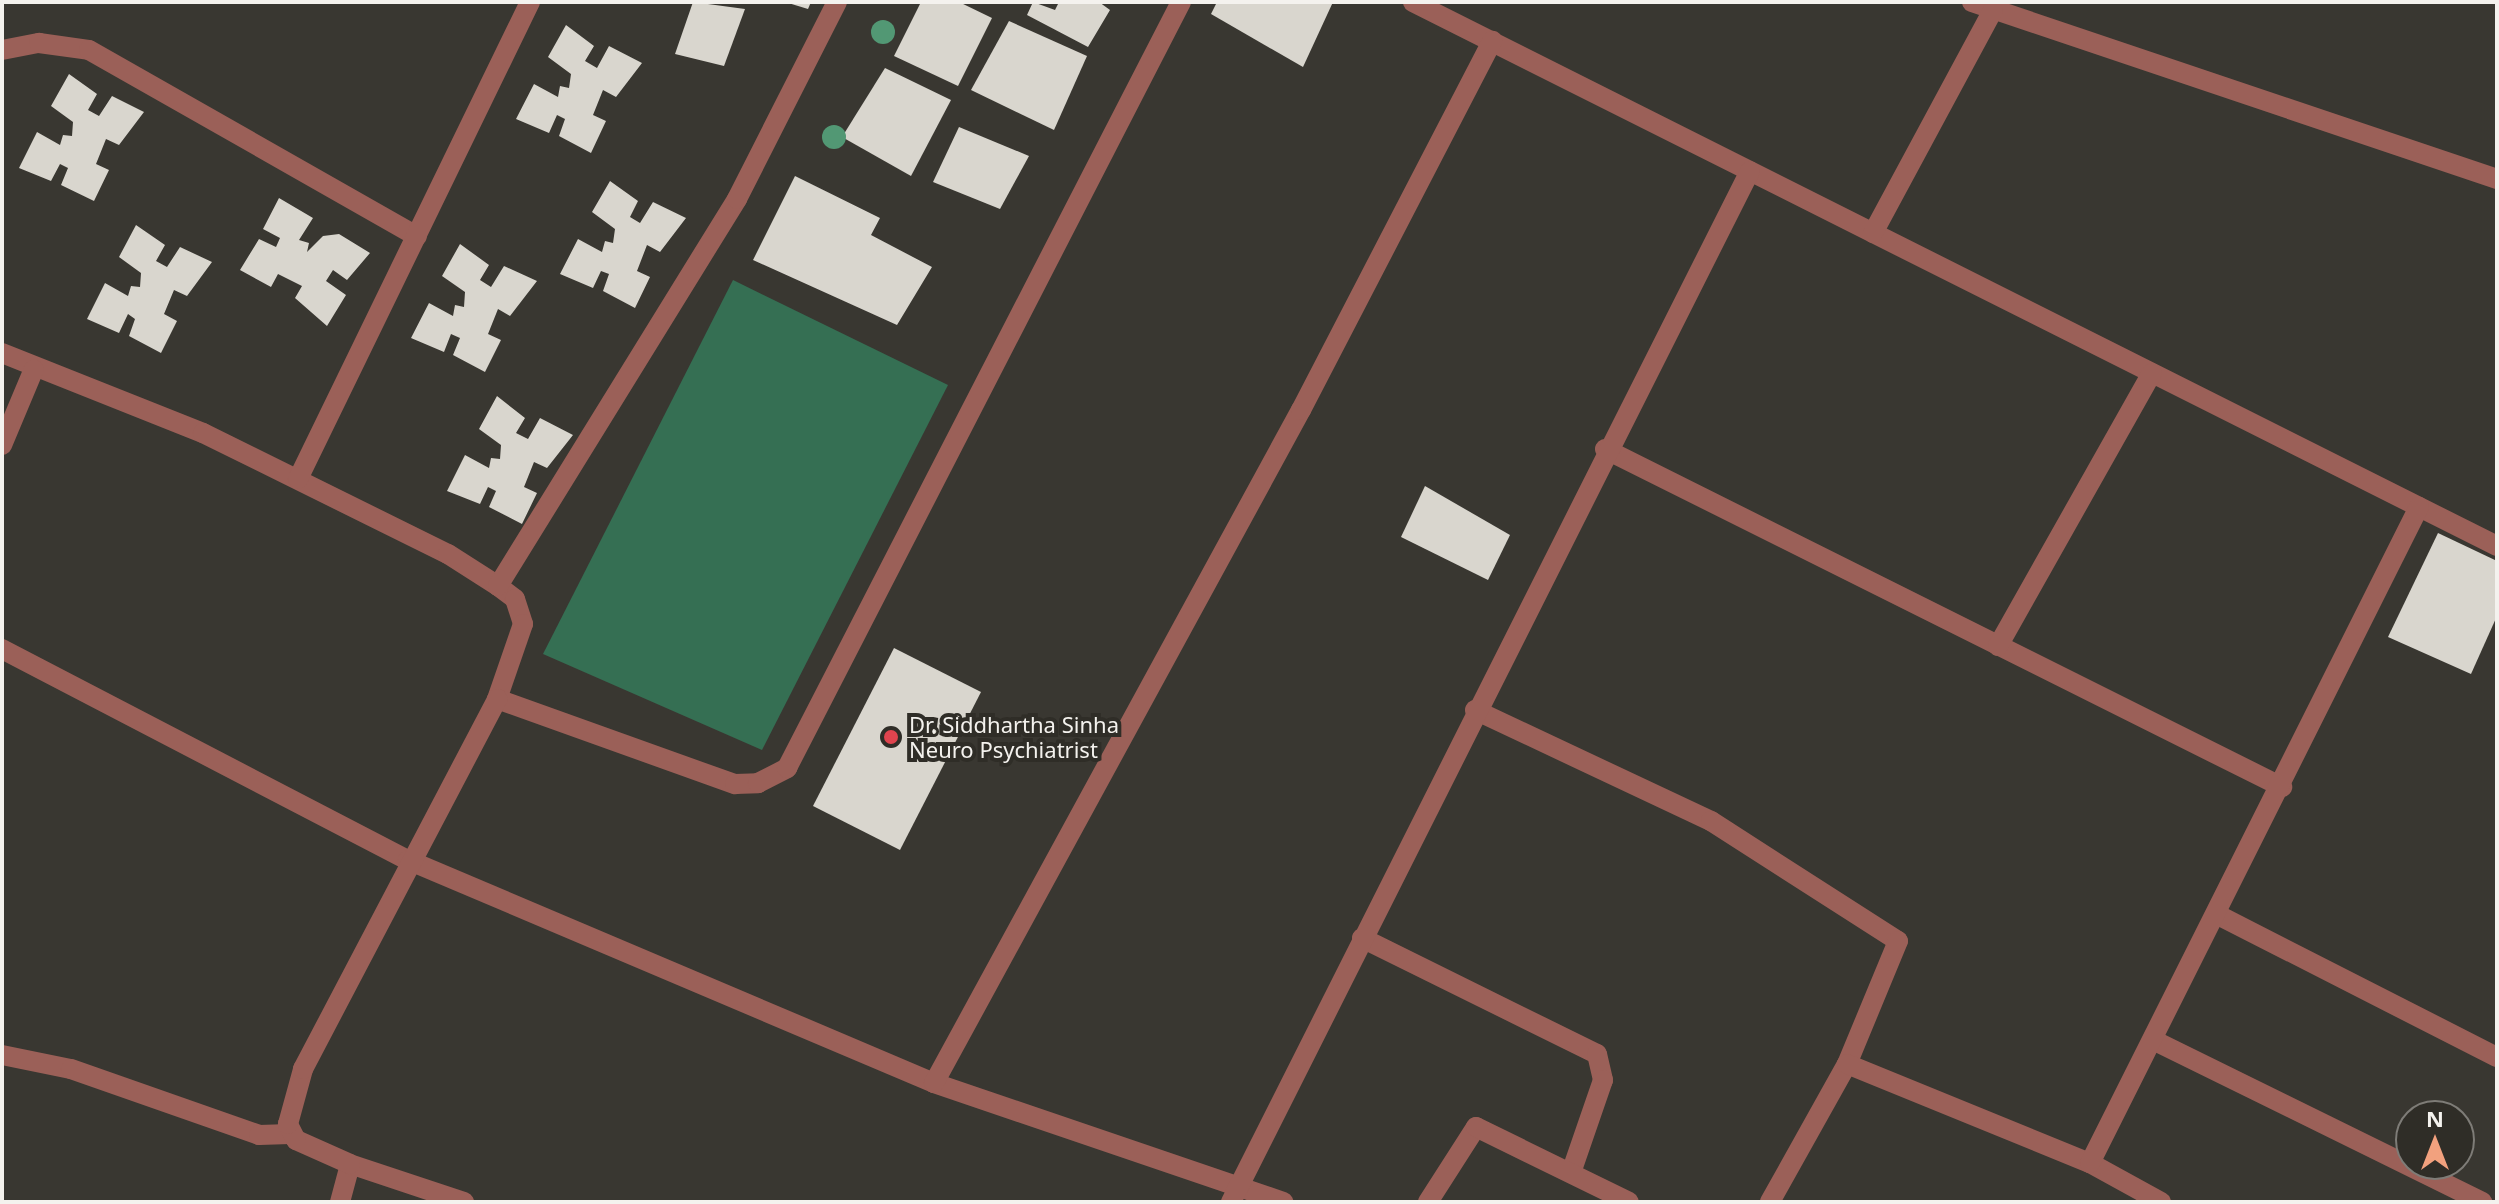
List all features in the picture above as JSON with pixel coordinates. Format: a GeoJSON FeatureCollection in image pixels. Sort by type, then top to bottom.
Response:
{"type":"FeatureCollection","features":[{"type":"Feature","properties":{"kind":"street"},"geometry":{"type":"LineString","coordinates":[[298,479],[530,2]]}},
{"type":"Feature","properties":{"kind":"street"},"geometry":{"type":"LineString","coordinates":[[498,586],[737,199],[837,2]]}},
{"type":"Feature","properties":{"kind":"street"},"geometry":{"type":"LineString","coordinates":[[497,699],[735,784],[787,768],[1181,2]]}},
{"type":"Feature","properties":{"kind":"street"},"geometry":{"type":"LineString","coordinates":[[1413,2],[2497,546]]}},
{"type":"Feature","properties":{"kind":"street"},"geometry":{"type":"LineString","coordinates":[[1972,2],[2497,179]]}},
{"type":"Feature","properties":{"kind":"street"},"geometry":{"type":"LineString","coordinates":[[1873,233],[1993,10]]}},
{"type":"Feature","properties":{"kind":"street"},"geometry":{"type":"LineString","coordinates":[[934,1083],[1301,410],[1492,41]]}},
{"type":"Feature","properties":{"kind":"street"},"geometry":{"type":"LineString","coordinates":[[2,50],[39,43],[89,50],[417,236]]}},
{"type":"Feature","properties":{"kind":"street"},"geometry":{"type":"LineString","coordinates":[[1231,1202],[1605,449],[1750,171]]}},
{"type":"Feature","properties":{"kind":"street"},"geometry":{"type":"LineString","coordinates":[[2,353],[298,479],[498,586],[515,599],[523,624],[497,699],[408,860],[303,1069],[290,1134]]}},
{"type":"Feature","properties":{"kind":"street"},"geometry":{"type":"LineString","coordinates":[[2,445],[34,369]]}},
{"type":"Feature","properties":{"kind":"street"},"geometry":{"type":"LineString","coordinates":[[1998,646],[2152,373]]}},
{"type":"Feature","properties":{"kind":"street"},"geometry":{"type":"LineString","coordinates":[[1605,449],[2282,787]]}},
{"type":"Feature","properties":{"kind":"street"},"geometry":{"type":"LineString","coordinates":[[2090,1163],[2218,915],[2419,507]]}},
{"type":"Feature","properties":{"kind":"street"},"geometry":{"type":"LineString","coordinates":[[2,649],[408,860],[934,1083],[1241,1183],[1283,1202]]}},
{"type":"Feature","properties":{"kind":"street"},"geometry":{"type":"LineString","coordinates":[[1475,710],[1711,821],[1898,941],[1847,1064],[1770,1202]]}},
{"type":"Feature","properties":{"kind":"street"},"geometry":{"type":"LineString","coordinates":[[2218,915],[2497,1057]]}},
{"type":"Feature","properties":{"kind":"street"},"geometry":{"type":"LineString","coordinates":[[1362,938],[1597,1054],[1603,1080],[1572,1170]]}},
{"type":"Feature","properties":{"kind":"street"},"geometry":{"type":"LineString","coordinates":[[2153,1040],[2482,1202]]}},
{"type":"Feature","properties":{"kind":"street"},"geometry":{"type":"LineString","coordinates":[[2,1055],[71,1069],[259,1135],[290,1134],[350,1164],[464,1202]]}},
{"type":"Feature","properties":{"kind":"street"},"geometry":{"type":"LineString","coordinates":[[1847,1064],[2090,1163],[2161,1202]]}},
{"type":"Feature","properties":{"kind":"street"},"geometry":{"type":"LineString","coordinates":[[1428,1202],[1476,1127],[1572,1170],[1629,1202]]}},
{"type":"Feature","properties":{"kind":"street"},"geometry":{"type":"LineString","coordinates":[[340,1202],[350,1164]]}},
{"type":"Feature","properties":{"kind":"green space"},"geometry":{"type":"Polygon","coordinates":[[[733,280],[948,385],[762,750],[543,654],[733,280]]]}},
{"type":"Feature","properties":{"kind":"building"},"geometry":{"type":"Polygon","coordinates":[[[693,2],[745,9],[724,66],[675,54],[693,2]]]}},
{"type":"Feature","properties":{"kind":"building"},"geometry":{"type":"Polygon","coordinates":[[[785,2],[811,2],[808,9],[785,2]]]}},
{"type":"Feature","properties":{"kind":"building"},"geometry":{"type":"Polygon","coordinates":[[[921,2],[959,2],[992,18],[958,86],[894,56],[921,2]]]}},
{"type":"Feature","properties":{"kind":"building"},"geometry":{"type":"Polygon","coordinates":[[[1033,2],[1055,10],[1059,2],[1099,2],[1110,10],[1088,47],[1027,15],[1033,2]]]}},
{"type":"Feature","properties":{"kind":"building"},"geometry":{"type":"Polygon","coordinates":[[[1217,2],[1333,2],[1303,67],[1211,14],[1217,2]]]}},
{"type":"Feature","properties":{"kind":"building"},"geometry":{"type":"Polygon","coordinates":[[[1009,21],[1087,56],[1054,130],[971,90],[1009,21]]]}},
{"type":"Feature","properties":{"kind":"building"},"geometry":{"type":"Polygon","coordinates":[[[566,25],[594,46],[585,61],[597,68],[609,46],[642,63],[616,97],[603,90],[593,115],[606,121],[591,153],[559,136],[565,119],[557,115],[549,133],[516,119],[534,84],[558,97],[560,86],[569,88],[571,74],[548,57],[566,25]]]}},
{"type":"Feature","properties":{"kind":"building"},"geometry":{"type":"Polygon","coordinates":[[[885,68],[951,100],[911,176],[842,137],[885,68]]]}},
{"type":"Feature","properties":{"kind":"building"},"geometry":{"type":"Polygon","coordinates":[[[69,74],[97,94],[88,110],[99,116],[112,96],[144,112],[119,145],[106,139],[96,164],[109,170],[94,201],[61,185],[68,168],[60,164],[51,181],[19,168],[37,132],[60,145],[63,135],[72,136],[73,122],[51,106],[69,74]]]}},
{"type":"Feature","properties":{"kind":"building"},"geometry":{"type":"Polygon","coordinates":[[[959,127],[1029,156],[1000,209],[933,182],[959,127]]]}},
{"type":"Feature","properties":{"kind":"building"},"geometry":{"type":"Polygon","coordinates":[[[795,176],[880,218],[871,235],[932,267],[897,325],[753,260],[795,176]]]}},
{"type":"Feature","properties":{"kind":"building"},"geometry":{"type":"Polygon","coordinates":[[[610,181],[638,201],[630,217],[640,223],[653,202],[686,218],[660,252],[647,245],[637,271],[650,277],[635,308],[603,291],[609,274],[601,271],[593,288],[560,274],[578,239],[602,252],[605,241],[613,243],[615,229],[592,212],[610,181]]]}},
{"type":"Feature","properties":{"kind":"building"},"geometry":{"type":"Polygon","coordinates":[[[279,198],[313,218],[299,240],[309,243],[307,252],[323,236],[339,234],[370,253],[347,280],[333,270],[326,281],[346,295],[327,326],[295,298],[302,286],[278,274],[271,287],[240,270],[259,239],[276,247],[280,238],[263,229],[279,198]]]}},
{"type":"Feature","properties":{"kind":"building"},"geometry":{"type":"Polygon","coordinates":[[[136,225],[165,245],[156,261],[167,267],[180,247],[212,262],[187,296],[174,290],[164,314],[177,321],[161,353],[129,336],[135,319],[128,314],[119,333],[87,319],[105,283],[128,296],[131,286],[140,287],[141,273],[119,257],[136,225]]]}},
{"type":"Feature","properties":{"kind":"building"},"geometry":{"type":"Polygon","coordinates":[[[460,244],[489,265],[480,280],[491,287],[504,266],[537,281],[510,316],[498,309],[488,334],[501,340],[485,372],[453,355],[460,338],[451,334],[444,352],[411,338],[429,303],[453,316],[455,305],[464,307],[465,292],[442,276],[460,244]]]}},
{"type":"Feature","properties":{"kind":"building"},"geometry":{"type":"Polygon","coordinates":[[[497,396],[525,418],[516,433],[528,439],[540,418],[573,435],[547,468],[534,462],[524,487],[537,493],[522,524],[489,507],[496,491],[488,487],[480,504],[447,491],[465,455],[489,468],[491,458],[500,459],[501,445],[479,429],[497,396]]]}},
{"type":"Feature","properties":{"kind":"building"},"geometry":{"type":"Polygon","coordinates":[[[1425,486],[1510,535],[1488,580],[1401,537],[1425,486]]]}},
{"type":"Feature","properties":{"kind":"building"},"geometry":{"type":"Polygon","coordinates":[[[2438,533],[2497,561],[2497,616],[2471,674],[2388,637],[2438,533]]]}},
{"type":"Feature","properties":{"kind":"building"},"geometry":{"type":"Polygon","coordinates":[[[894,648],[981,692],[900,850],[813,806],[894,648]]]}},
{"type":"Feature","properties":{"kind":"place","name":"Dr. Siddhartha Sinha Neuro Psychiatrist"},"geometry":{"type":"Point","coordinates":[891,737]}}]}
